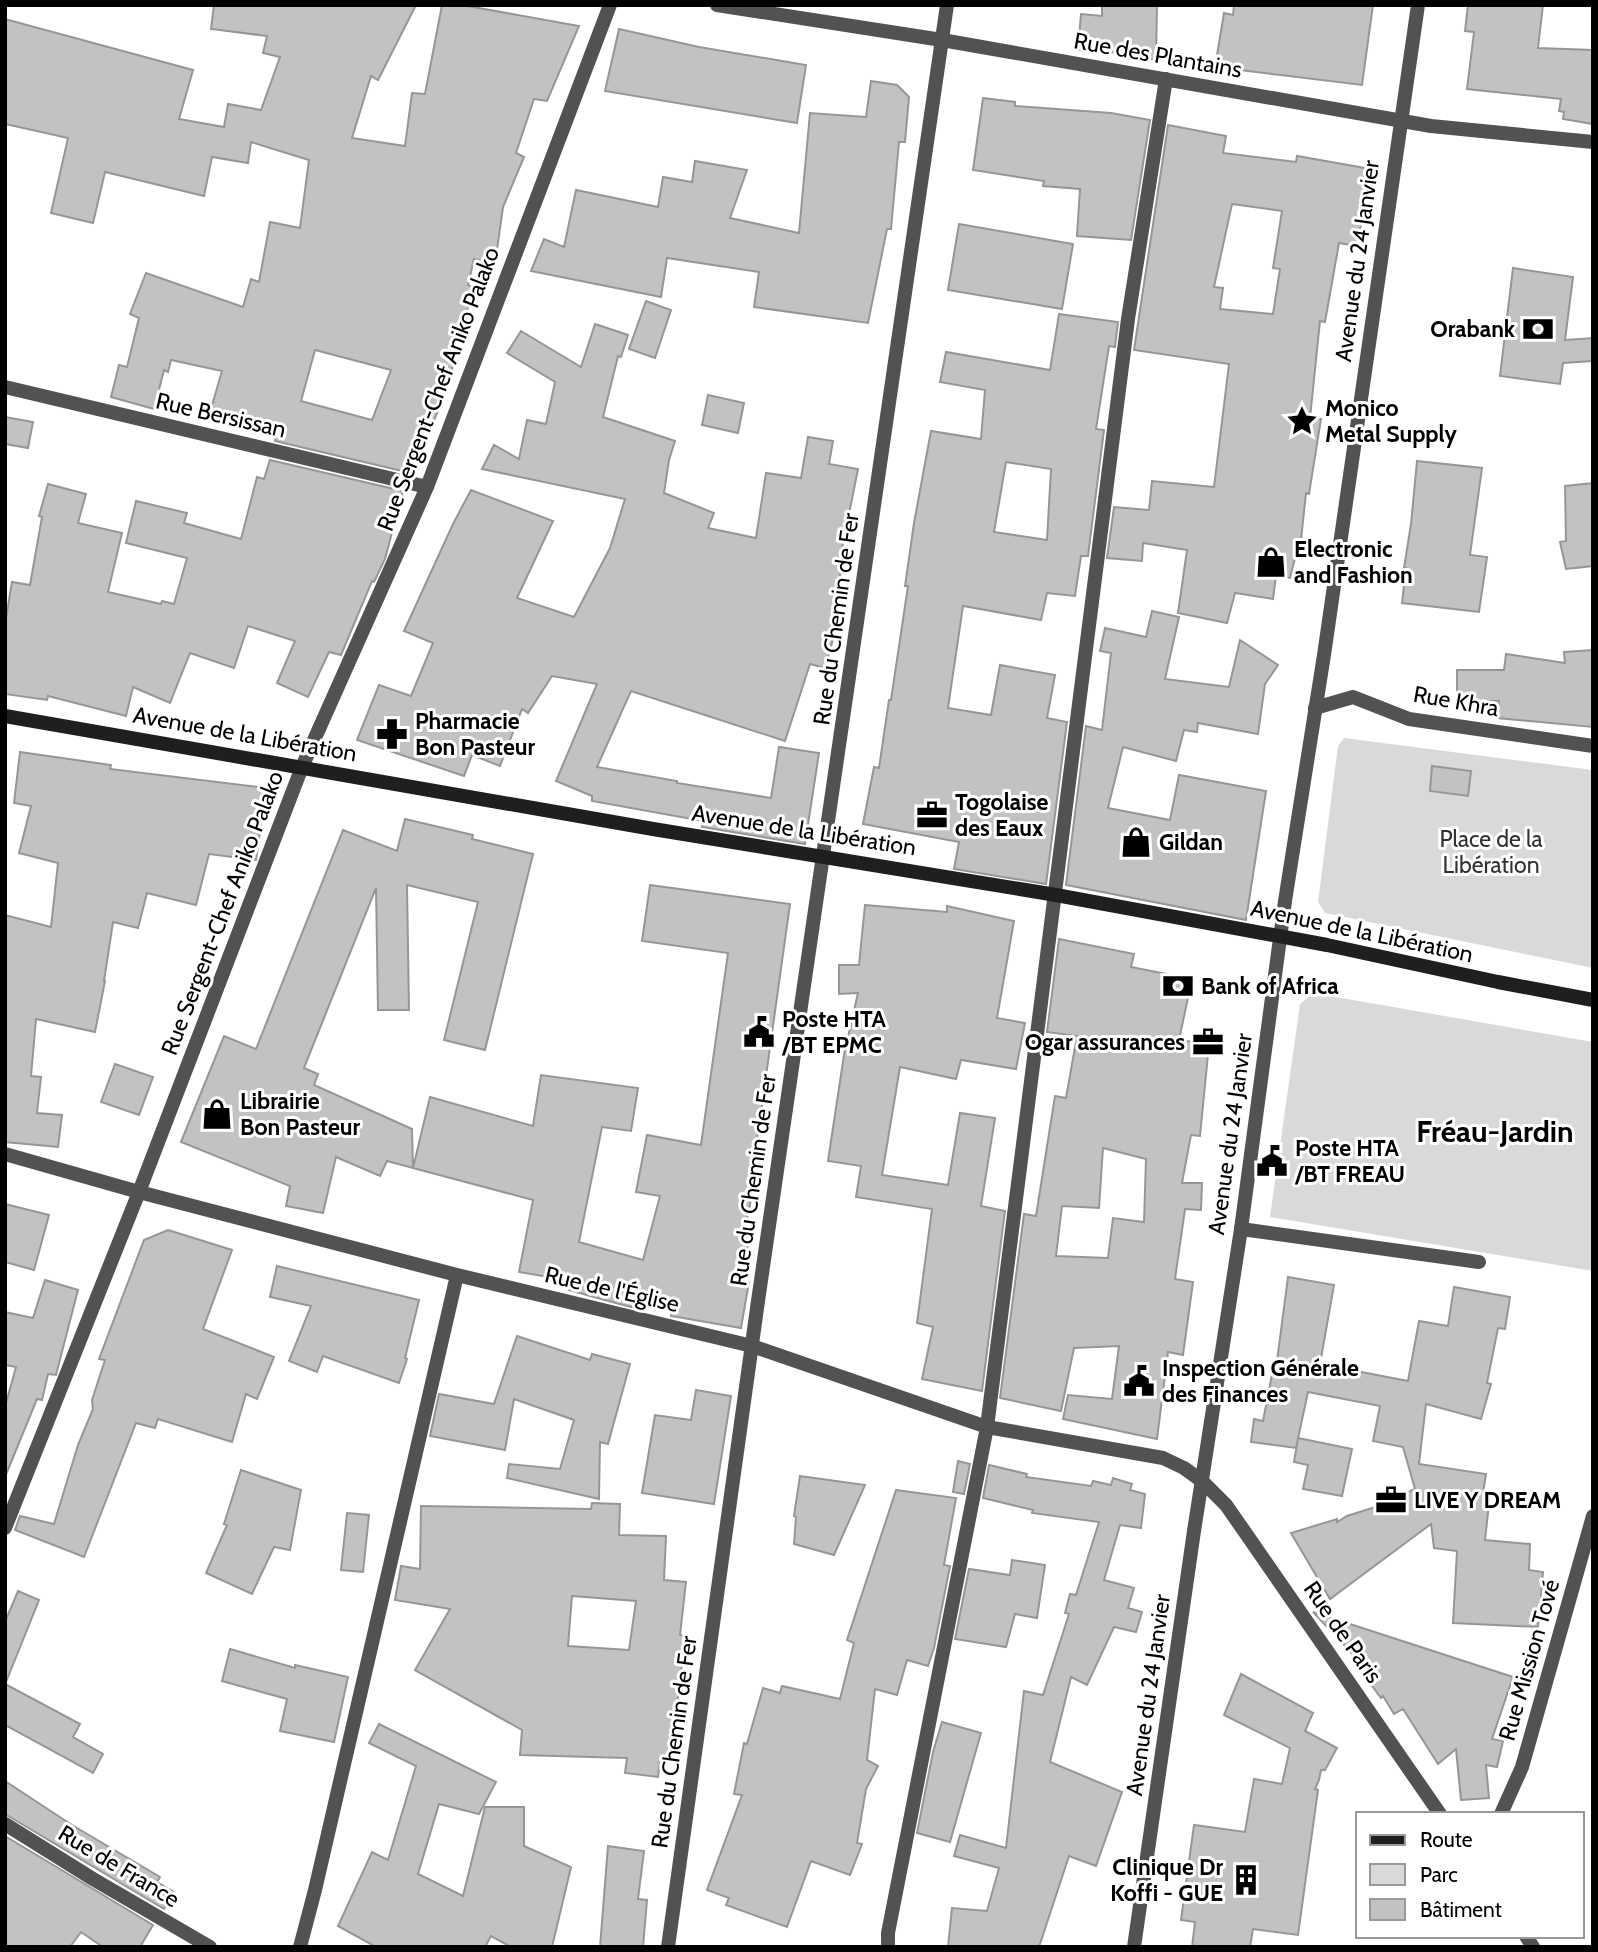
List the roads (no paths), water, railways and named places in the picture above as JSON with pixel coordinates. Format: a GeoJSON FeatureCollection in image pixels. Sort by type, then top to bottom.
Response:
{"type":"FeatureCollection","features":[{"type":"Feature","properties":{"kind":"main road","name":"Avenue de la Libération"},"geometry":{"type":"LineString","coordinates":[[5,716],[1056,895],[1281,936],[1593,1000]]}},
{"type":"Feature","properties":{"kind":"street","name":"Rue Sergent-Chef Aniko Palako"},"geometry":{"type":"LineString","coordinates":[[5,1528],[139,1192],[302,766],[427,487],[610,5]]}},
{"type":"Feature","properties":{"kind":"street","name":"Rue des Plantains"},"geometry":{"type":"LineString","coordinates":[[717,5],[942,40],[1431,127],[1593,142]]}},
{"type":"Feature","properties":{"kind":"street","name":"Rue du Chemin de Fer"},"geometry":{"type":"LineString","coordinates":[[668,1947],[752,1346],[947,5]]}},
{"type":"Feature","properties":{"kind":"street","name":"Avenue du 24 Janvier"},"geometry":{"type":"LineString","coordinates":[[1134,1947],[1418,5]]}},
{"type":"Feature","properties":{"kind":"street"},"geometry":{"type":"LineString","coordinates":[[888,1947],[888,1933],[987,1427],[1128,319],[1166,79]]}},
{"type":"Feature","properties":{"kind":"street","name":"Rue Bersissan"},"geometry":{"type":"LineString","coordinates":[[5,387],[427,487]]}},
{"type":"Feature","properties":{"kind":"street","name":"Rue Khra"},"geometry":{"type":"LineString","coordinates":[[1315,708],[1353,697],[1409,719],[1593,746]]}},
{"type":"Feature","properties":{"kind":"street","name":"Rue de l'Église"},"geometry":{"type":"LineString","coordinates":[[5,1154],[457,1275],[752,1346],[987,1427],[1163,1458],[1202,1481]]}},
{"type":"Feature","properties":{"kind":"street"},"geometry":{"type":"LineString","coordinates":[[1241,1229],[1479,1262]]}},
{"type":"Feature","properties":{"kind":"street"},"geometry":{"type":"LineString","coordinates":[[300,1947],[457,1275]]}},
{"type":"Feature","properties":{"kind":"street","name":"Rue de Paris"},"geometry":{"type":"LineString","coordinates":[[1202,1481],[1226,1505],[1439,1812]]}},
{"type":"Feature","properties":{"kind":"street","name":"Rue Mission Tové"},"geometry":{"type":"LineString","coordinates":[[1502,1812],[1522,1767],[1593,1516]]}},
{"type":"Feature","properties":{"kind":"street","name":"Rue de France"},"geometry":{"type":"LineString","coordinates":[[5,1824],[210,1947]]}},
{"type":"Feature","properties":{"kind":"place","name":"Orabank"},"geometry":{"type":"Point","coordinates":[1538,329]}},
{"type":"Feature","properties":{"kind":"place","name":"Monico Metal Supply"},"geometry":{"type":"Point","coordinates":[1302,421]}},
{"type":"Feature","properties":{"kind":"place","name":"Electronic and Fashion"},"geometry":{"type":"Point","coordinates":[1271,562]}},
{"type":"Feature","properties":{"kind":"place","name":"Pharmacie Bon Pasteur"},"geometry":{"type":"Point","coordinates":[392,734]}},
{"type":"Feature","properties":{"kind":"place","name":"Togolaise des Eaux"},"geometry":{"type":"Point","coordinates":[932,815]}},
{"type":"Feature","properties":{"kind":"place","name":"Gildan"},"geometry":{"type":"Point","coordinates":[1136,842]}},
{"type":"Feature","properties":{"kind":"place","name":"Bank of Africa"},"geometry":{"type":"Point","coordinates":[1178,986]}},
{"type":"Feature","properties":{"kind":"place","name":"Poste HTA /BT EPMC"},"geometry":{"type":"Point","coordinates":[759,1032]}},
{"type":"Feature","properties":{"kind":"place","name":"Ogar assurances"},"geometry":{"type":"Point","coordinates":[1208,1042]}},
{"type":"Feature","properties":{"kind":"place","name":"Librairie Bon Pasteur"},"geometry":{"type":"Point","coordinates":[217,1114]}},
{"type":"Feature","properties":{"kind":"place","name":"Poste HTA /BT FREAU"},"geometry":{"type":"Point","coordinates":[1272,1161]}},
{"type":"Feature","properties":{"kind":"place","name":"Inspection Générale des Finances"},"geometry":{"type":"Point","coordinates":[1139,1381]}},
{"type":"Feature","properties":{"kind":"place","name":"LIVE Y DREAM"},"geometry":{"type":"Point","coordinates":[1391,1500]}},
{"type":"Feature","properties":{"kind":"place","name":"Clinique Dr Koffi - GUE"},"geometry":{"type":"Point","coordinates":[1246,1880]}},
{"type":"Feature","properties":{"kind":"district","name":"Fréau-Jardin"},"geometry":{"type":"Point","coordinates":[1495,1132]}},
{"type":"Feature","properties":{"kind":"park label","name":"Place de la Libération"},"geometry":{"type":"Point","coordinates":[1491,852]}}]}
